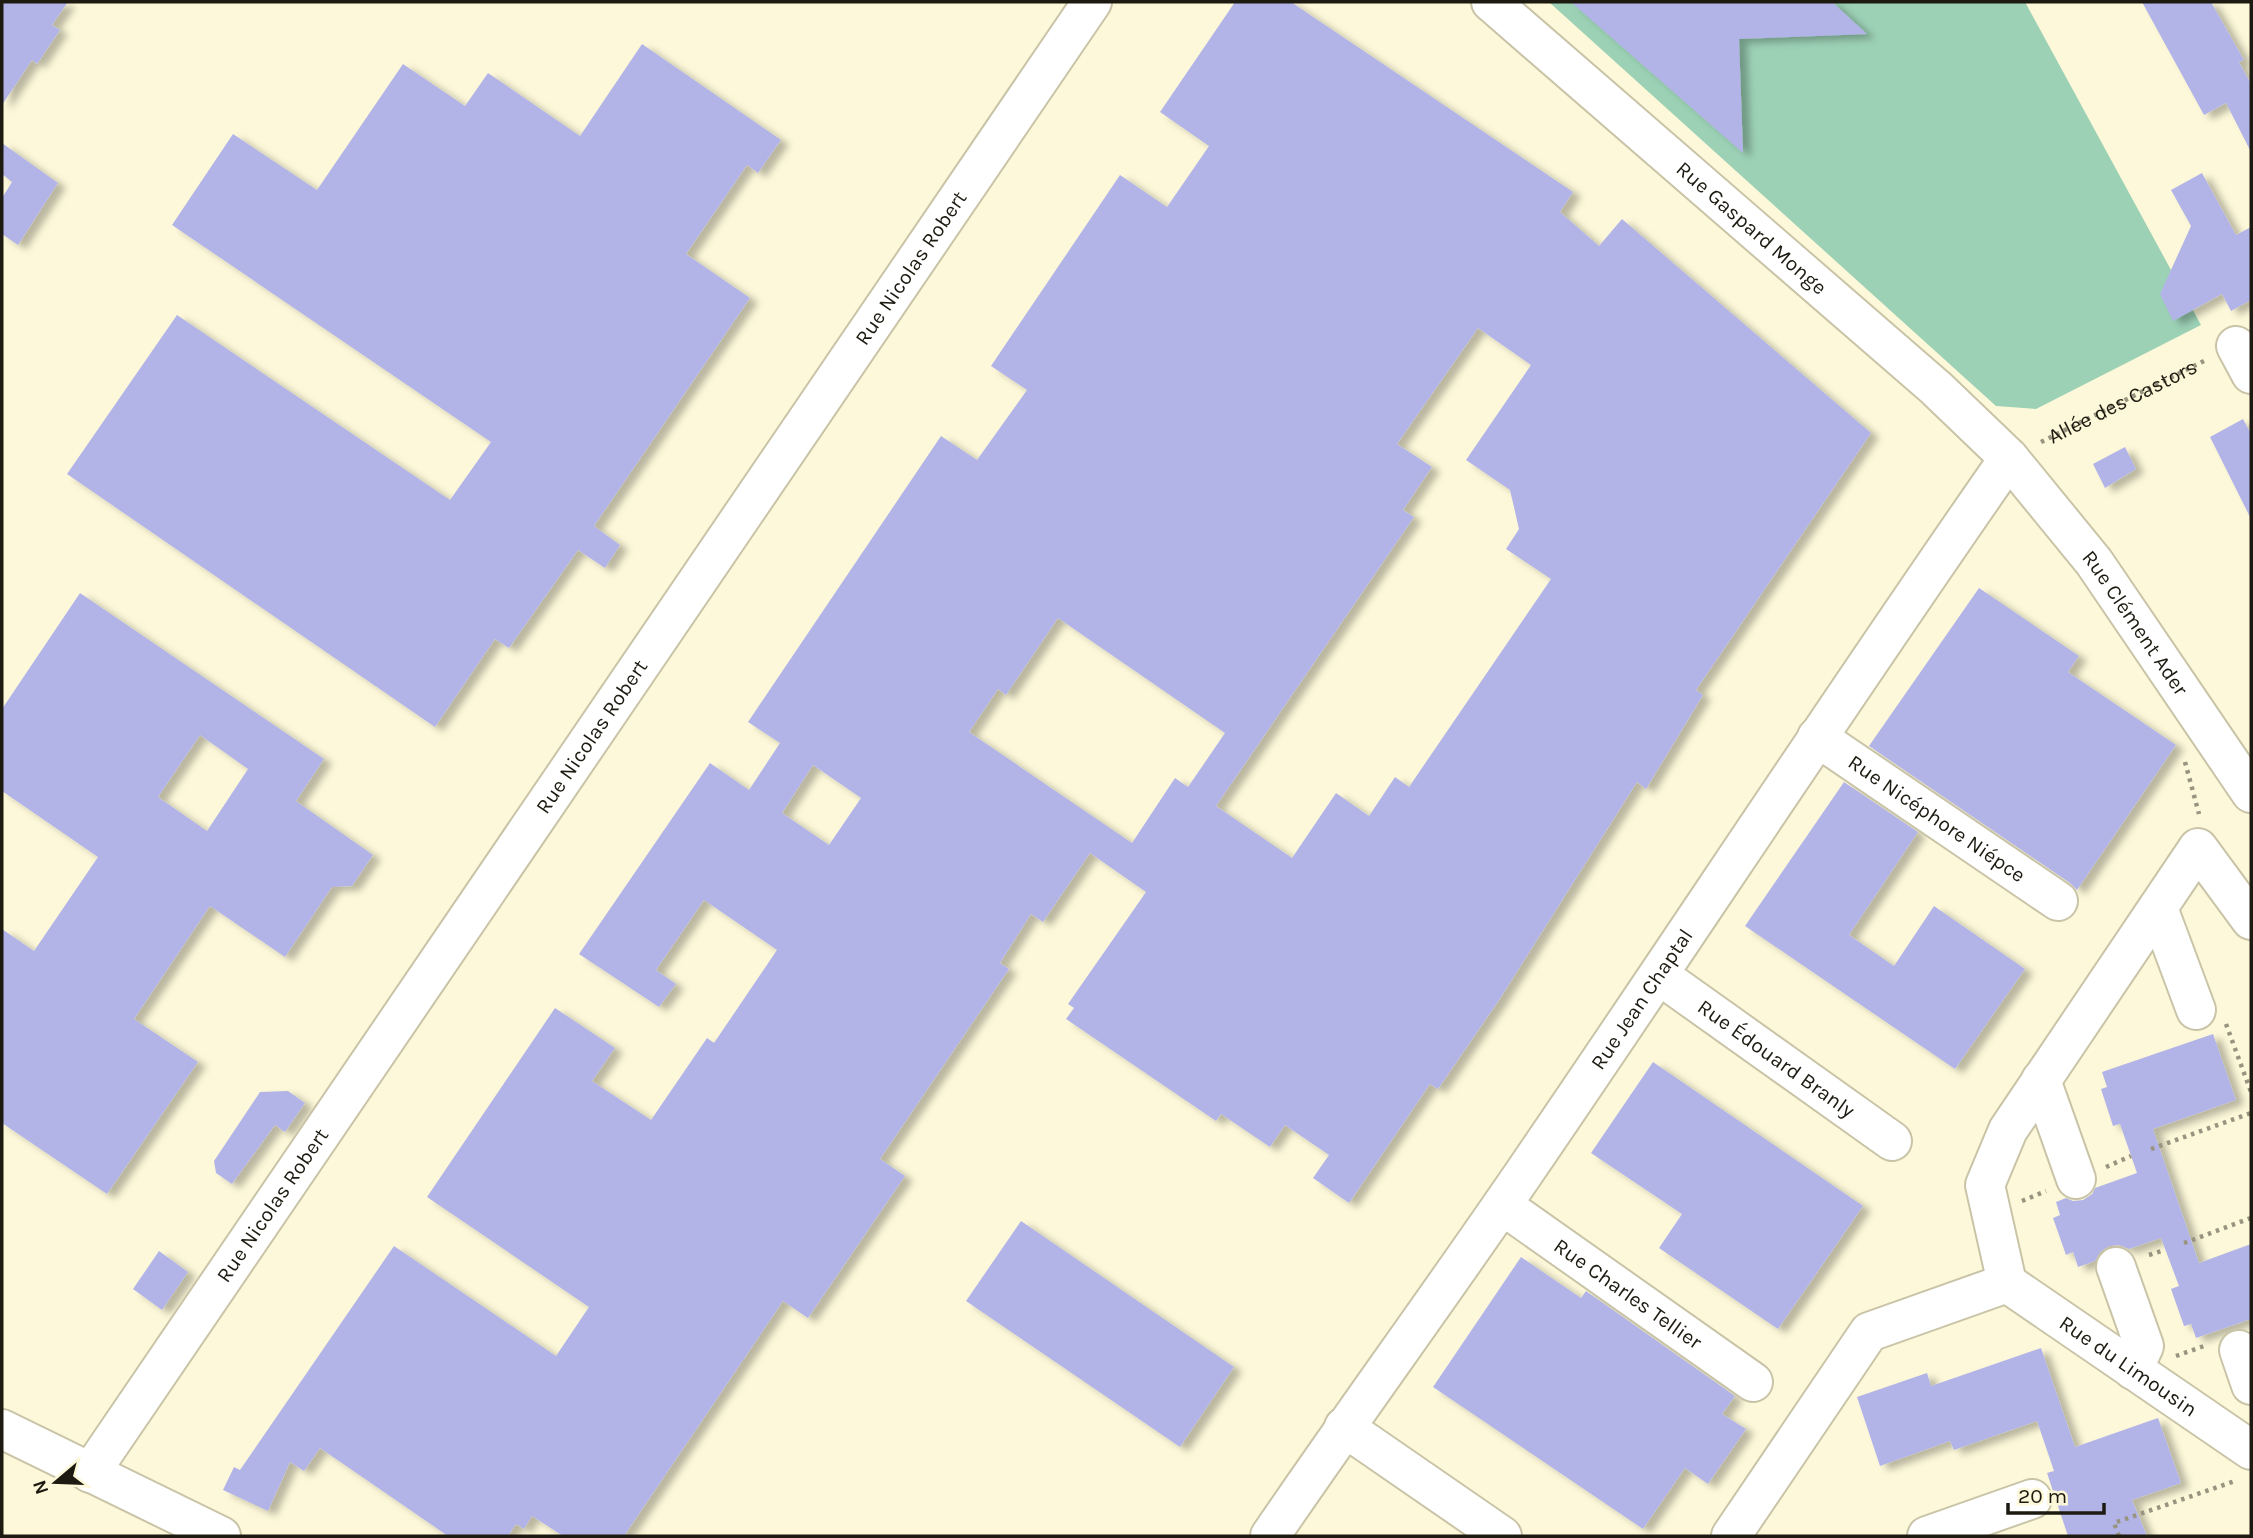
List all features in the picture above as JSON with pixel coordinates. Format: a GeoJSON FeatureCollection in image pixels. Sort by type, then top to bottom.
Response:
{"type":"FeatureCollection","features":[{"type":"Feature","properties":{"kind":"street","name":"Rue Nicolas Robert"},"geometry":{"type":"LineString","coordinates":[[90,1473],[1092,2]]}},
{"type":"Feature","properties":{"kind":"street","name":"Rue Gaspard Monge"},"geometry":{"type":"LineString","coordinates":[[1491,2],[1936,388],[2009,458]]}},
{"type":"Feature","properties":{"kind":"street","name":"Rue Jean Chaptal"},"geometry":{"type":"LineString","coordinates":[[1270,1536],[1502,1205],[1817,737],[2009,458]]}},
{"type":"Feature","properties":{"kind":"street","name":"Rue Clément Ader"},"geometry":{"type":"LineString","coordinates":[[2009,458],[2094,562],[2251,793]]}},
{"type":"Feature","properties":{"kind":"street","name":"Rue Nicéphore Niépce"},"geometry":{"type":"LineString","coordinates":[[1817,737],[2058,901]]}},
{"type":"Feature","properties":{"kind":"street"},"geometry":{"type":"LineString","coordinates":[[1731,1536],[1869,1332],[2007,1283],[1985,1185],[2008,1130],[2198,848],[2251,920]]}},
{"type":"Feature","properties":{"kind":"street"},"geometry":{"type":"LineString","coordinates":[[2158,908],[2196,1010]]}},
{"type":"Feature","properties":{"kind":"street","name":"Rue Édouard Branly"},"geometry":{"type":"LineString","coordinates":[[1659,975],[1892,1141]]}},
{"type":"Feature","properties":{"kind":"street"},"geometry":{"type":"LineString","coordinates":[[2041,1080],[2076,1179]]}},
{"type":"Feature","properties":{"kind":"street","name":"Rue Charles Tellier"},"geometry":{"type":"LineString","coordinates":[[1502,1205],[1753,1382]]}},
{"type":"Feature","properties":{"kind":"street"},"geometry":{"type":"LineString","coordinates":[[2116,1266],[2144,1346],[2133,1370]]}},
{"type":"Feature","properties":{"kind":"street","name":"Rue du Limousin"},"geometry":{"type":"LineString","coordinates":[[2007,1283],[2133,1370],[2246,1464]]}},
{"type":"Feature","properties":{"kind":"street"},"geometry":{"type":"LineString","coordinates":[[1345,1427],[1502,1536]]}},
{"type":"Feature","properties":{"kind":"street"},"geometry":{"type":"LineString","coordinates":[[2,1429],[221,1536]]}},
{"type":"Feature","properties":{"kind":"street"},"geometry":{"type":"LineString","coordinates":[[1927,1536],[2032,1499]]}},
{"type":"Feature","properties":{"kind":"path","name":"Allée des Castors"},"geometry":{"type":"LineString","coordinates":[[2009,458],[2243,360]]}},
{"type":"Feature","properties":{"kind":"path"},"geometry":{"type":"LineString","coordinates":[[2183,758],[2205,835],[2198,848]]}},
{"type":"Feature","properties":{"kind":"path"},"geometry":{"type":"LineString","coordinates":[[2196,1010],[2227,1024],[2251,1092]]}},
{"type":"Feature","properties":{"kind":"path"},"geometry":{"type":"LineString","coordinates":[[2151,1149],[2251,1113]]}},
{"type":"Feature","properties":{"kind":"path"},"geometry":{"type":"LineString","coordinates":[[2184,1243],[2251,1218]]}},
{"type":"Feature","properties":{"kind":"path"},"geometry":{"type":"LineString","coordinates":[[2133,1370],[2234,1359]]}},
{"type":"Feature","properties":{"kind":"path"},"geometry":{"type":"LineString","coordinates":[[2119,1536],[2114,1523],[2246,1464]]}},
{"type":"Feature","properties":{"kind":"green space"},"geometry":{"type":"Polygon","coordinates":[[[1549,2],[2025,2],[2201,325],[2036,409],[1996,406],[1549,2]]]}},
{"type":"Feature","properties":{"kind":"building"},"geometry":{"type":"Polygon","coordinates":[[[2,2],[68,2],[52,25],[60,30],[37,64],[32,60],[2,105],[2,2]]]}},
{"type":"Feature","properties":{"kind":"building"},"geometry":{"type":"Polygon","coordinates":[[[1235,2],[1291,2],[1573,192],[1560,212],[1599,246],[1622,219],[1871,433],[1696,690],[1703,695],[1646,789],[1637,782],[1499,1000],[1438,1089],[1430,1084],[1349,1203],[1313,1178],[1329,1155],[1285,1125],[1270,1147],[1221,1114],[1216,1121],[1066,1019],[1074,1008],[1068,1004],[1146,892],[1090,853],[1043,922],[1031,914],[1000,963],[1009,969],[880,1159],[905,1176],[808,1318],[783,1301],[624,1536],[563,1536],[532,1516],[524,1529],[516,1524],[508,1536],[448,1536],[320,1448],[304,1471],[290,1462],[268,1511],[223,1490],[234,1467],[240,1470],[394,1246],[556,1356],[589,1307],[427,1197],[555,1008],[615,1048],[592,1081],[651,1120],[707,1038],[714,1043],[777,950],[704,900],[656,970],[676,984],[659,1007],[579,954],[710,763],[749,790],[780,743],[748,722],[941,436],[977,460],[1027,390],[991,366],[1120,175],[1167,207],[1209,146],[1160,112],[1235,2]],[[1478,328],[1397,444],[1432,467],[1403,510],[1414,517],[1216,806],[1292,858],[1336,793],[1369,816],[1395,777],[1409,787],[1551,579],[1506,549],[1519,529],[1510,490],[1466,460],[1531,365],[1478,328]],[[1058,618],[1006,695],[998,689],[969,732],[1132,843],[1175,778],[1188,787],[1225,733],[1058,618]],[[813,765],[782,813],[829,845],[861,798],[813,765]]]}},
{"type":"Feature","properties":{"kind":"building"},"geometry":{"type":"Polygon","coordinates":[[[1571,2],[1832,2],[1867,34],[1739,39],[1743,153],[1571,2]]]}},
{"type":"Feature","properties":{"kind":"building"},"geometry":{"type":"Polygon","coordinates":[[[2142,2],[2211,2],[2244,60],[2239,62],[2251,84],[2251,152],[2226,103],[2204,115],[2142,2]]]}},
{"type":"Feature","properties":{"kind":"building"},"geometry":{"type":"Polygon","coordinates":[[[642,44],[781,140],[758,173],[747,165],[686,254],[750,298],[594,526],[620,545],[605,568],[578,550],[509,648],[495,639],[435,727],[67,474],[177,315],[450,500],[491,442],[172,225],[233,134],[317,190],[403,64],[465,106],[488,73],[580,136],[642,44]]]}},
{"type":"Feature","properties":{"kind":"building"},"geometry":{"type":"Polygon","coordinates":[[[2,143],[58,183],[18,245],[2,234],[2,198],[12,182],[2,174],[2,143]]]}},
{"type":"Feature","properties":{"kind":"building"},"geometry":{"type":"Polygon","coordinates":[[[2202,173],[2236,235],[2251,227],[2251,300],[2231,311],[2222,294],[2173,321],[2160,294],[2191,226],[2171,190],[2202,173]]]}},
{"type":"Feature","properties":{"kind":"building"},"geometry":{"type":"Polygon","coordinates":[[[2243,419],[2251,434],[2251,519],[2210,437],[2243,419]]]}},
{"type":"Feature","properties":{"kind":"building"},"geometry":{"type":"Polygon","coordinates":[[[2125,447],[2136,469],[2105,488],[2093,464],[2125,447]]]}},
{"type":"Feature","properties":{"kind":"building"},"geometry":{"type":"Polygon","coordinates":[[[1979,588],[2079,656],[2068,672],[2176,745],[2077,890],[1869,746],[1979,588]]]}},
{"type":"Feature","properties":{"kind":"building"},"geometry":{"type":"Polygon","coordinates":[[[80,593],[324,759],[296,801],[373,855],[352,886],[332,887],[285,957],[210,906],[134,1019],[198,1062],[107,1194],[2,1123],[2,929],[34,951],[98,857],[2,791],[2,709],[80,593]],[[200,735],[158,797],[207,831],[248,769],[200,735]]]}},
{"type":"Feature","properties":{"kind":"building"},"geometry":{"type":"Polygon","coordinates":[[[1844,782],[1918,832],[1849,935],[1894,966],[1934,906],[2025,969],[1955,1069],[1745,926],[1844,782]]]}},
{"type":"Feature","properties":{"kind":"building"},"geometry":{"type":"Polygon","coordinates":[[[2213,1034],[2236,1100],[2153,1129],[2199,1263],[2251,1244],[2251,1319],[2196,1338],[2191,1324],[2184,1326],[2171,1289],[2179,1286],[2161,1238],[2129,1249],[2119,1245],[2109,1246],[2100,1252],[2095,1261],[2078,1267],[2073,1252],[2066,1255],[2053,1218],[2060,1215],[2056,1202],[2066,1198],[2073,1201],[2083,1200],[2092,1194],[2095,1188],[2137,1173],[2120,1124],[2113,1126],[2101,1089],[2107,1087],[2102,1072],[2213,1034]]]}},
{"type":"Feature","properties":{"kind":"building"},"geometry":{"type":"Polygon","coordinates":[[[1653,1062],[1863,1206],[1778,1329],[1659,1248],[1682,1214],[1591,1153],[1653,1062]]]}},
{"type":"Feature","properties":{"kind":"building"},"geometry":{"type":"Polygon","coordinates":[[[288,1091],[305,1103],[285,1132],[275,1125],[232,1184],[216,1173],[214,1161],[260,1092],[288,1091]]]}},
{"type":"Feature","properties":{"kind":"building"},"geometry":{"type":"Polygon","coordinates":[[[1021,1221],[1234,1367],[1180,1447],[966,1301],[1021,1221]]]}},
{"type":"Feature","properties":{"kind":"building"},"geometry":{"type":"Polygon","coordinates":[[[159,1251],[188,1272],[162,1310],[133,1289],[159,1251]]]}},
{"type":"Feature","properties":{"kind":"building"},"geometry":{"type":"Polygon","coordinates":[[[1521,1257],[1581,1298],[1586,1291],[1735,1396],[1722,1414],[1746,1429],[1708,1484],[1685,1468],[1643,1529],[1433,1387],[1521,1257]]]}},
{"type":"Feature","properties":{"kind":"building"},"geometry":{"type":"Polygon","coordinates":[[[2041,1348],[2075,1447],[2158,1418],[2181,1483],[2132,1500],[2147,1536],[2068,1536],[2047,1473],[2054,1471],[2037,1421],[1954,1450],[1950,1441],[1880,1466],[1857,1397],[1927,1373],[1931,1386],[2041,1348]]]}}]}
